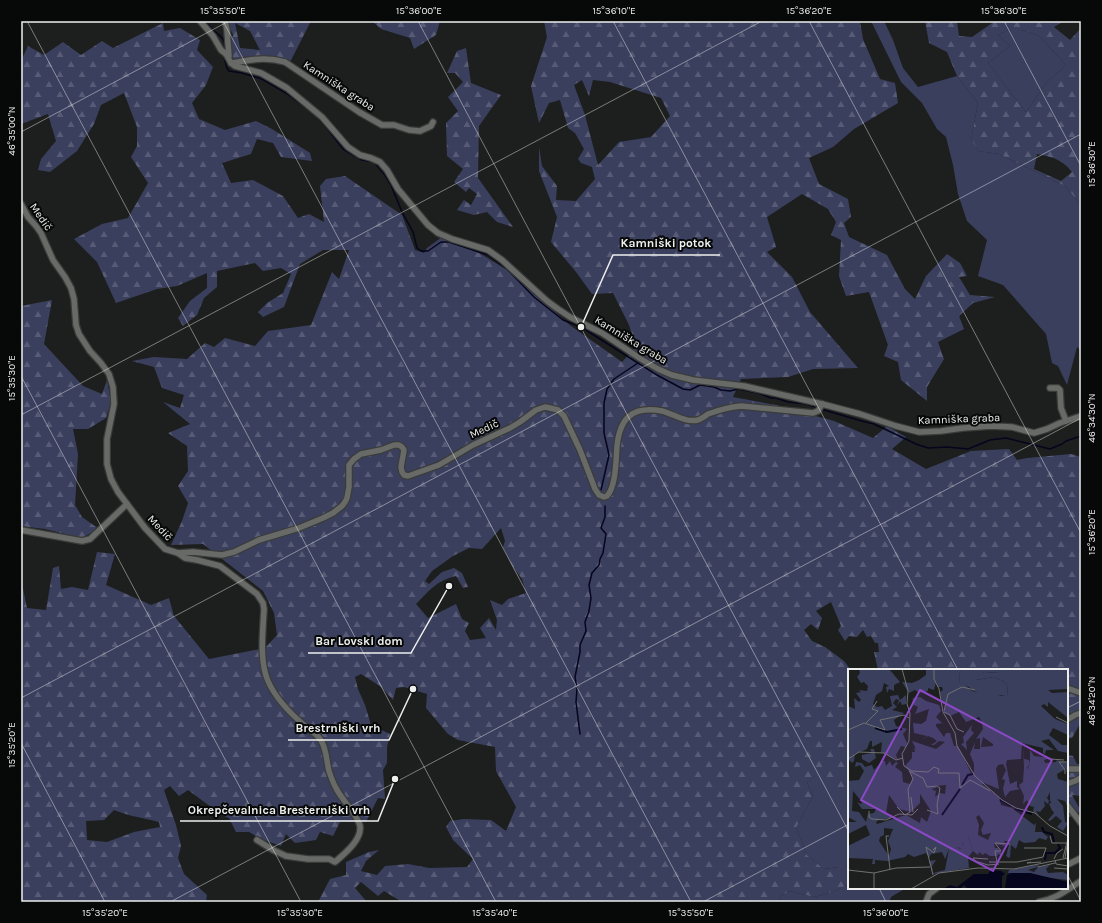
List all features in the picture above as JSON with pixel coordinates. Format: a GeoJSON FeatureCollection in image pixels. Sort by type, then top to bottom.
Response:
{"type":"FeatureCollection","features":[{"type":"Feature","properties":{"kind":"street","name":"Kamniška graba"},"geometry":{"type":"LineString","coordinates":[[200,21],[213,36],[221,50],[235,66],[262,73],[287,88],[322,117],[348,147],[360,155],[380,162],[387,170],[398,189],[428,225],[438,233],[488,250],[502,260],[558,309],[570,317],[602,332],[658,369],[672,375],[693,380],[744,386],[820,407],[860,414],[919,432],[991,426],[1012,427],[1034,433],[1081,416]]}},
{"type":"Feature","properties":{"kind":"street"},"geometry":{"type":"LineString","coordinates":[[225,21],[229,58]]}},
{"type":"Feature","properties":{"kind":"street","name":"Kamniška graba"},"geometry":{"type":"LineString","coordinates":[[229,58],[276,59],[285,62],[359,112],[382,125],[394,125],[409,130],[420,131],[431,126],[433,122]]}},
{"type":"Feature","properties":{"kind":"street","name":"Medič"},"geometry":{"type":"LineString","coordinates":[[21,204],[28,217],[41,233],[53,260],[71,288],[74,300],[76,326],[79,334],[90,351],[109,374],[113,387],[114,404],[107,439],[107,464],[111,479],[118,492],[158,543],[165,549],[178,553],[193,552],[222,555],[234,552],[259,540],[299,528],[333,513],[342,506],[347,498],[349,487],[349,465],[361,454],[399,445],[404,450],[401,469],[404,475],[408,476],[439,465],[473,445],[510,428],[532,412],[545,407],[555,409],[564,416],[580,450],[595,489],[599,495],[604,498],[608,496],[612,489],[618,436],[622,424],[628,416],[640,410],[662,411],[688,420],[698,420],[707,414],[730,407],[741,406],[813,413],[820,407]]}},
{"type":"Feature","properties":{"kind":"street"},"geometry":{"type":"LineString","coordinates":[[21,217],[28,217]]}},
{"type":"Feature","properties":{"kind":"street"},"geometry":{"type":"LineString","coordinates":[[1050,388],[1058,388],[1060,390],[1061,408],[1066,421]]}},
{"type":"Feature","properties":{"kind":"street"},"geometry":{"type":"LineString","coordinates":[[21,530],[82,541],[90,539],[127,504]]}},
{"type":"Feature","properties":{"kind":"street"},"geometry":{"type":"LineString","coordinates":[[178,553],[185,558],[220,566],[256,594],[263,603],[264,671],[269,683],[285,706],[313,734],[319,737],[324,745],[329,772],[336,789],[354,813],[360,826],[355,842],[335,862],[329,859],[308,859],[286,856],[257,840]]}},
{"type":"Feature","properties":{"kind":"street"},"geometry":{"type":"LineString","coordinates":[[1068,688],[1081,693]]}},
{"type":"Feature","properties":{"kind":"street"},"geometry":{"type":"LineString","coordinates":[[1068,719],[1081,713]]}},
{"type":"Feature","properties":{"kind":"street"},"geometry":{"type":"LineString","coordinates":[[1068,769],[1081,769]]}},
{"type":"Feature","properties":{"kind":"street"},"geometry":{"type":"LineString","coordinates":[[1068,784],[1075,782],[1081,778]]}},
{"type":"Feature","properties":{"kind":"street"},"geometry":{"type":"LineString","coordinates":[[1068,806],[1081,822]]}},
{"type":"Feature","properties":{"kind":"street"},"geometry":{"type":"LineString","coordinates":[[1068,864],[1081,858]]}},
{"type":"Feature","properties":{"kind":"street"},"geometry":{"type":"LineString","coordinates":[[1039,902],[1049,900],[1057,896],[1081,881]]}},
{"type":"Feature","properties":{"kind":"street"},"geometry":{"type":"LineString","coordinates":[[926,902],[929,894],[936,889]]}},
{"type":"Feature","properties":{"kind":"green space"},"geometry":{"type":"Polygon","coordinates":[[[227,21],[311,21],[290,62],[267,56],[248,63],[234,60],[228,49],[233,35],[227,21]],[[235,23],[240,48],[260,50],[250,31],[235,23]]]}},
{"type":"Feature","properties":{"kind":"green space"},"geometry":{"type":"Polygon","coordinates":[[[372,21],[440,21],[436,35],[414,49],[410,38],[381,29],[372,21]]]}},
{"type":"Feature","properties":{"kind":"green space"},"geometry":{"type":"Polygon","coordinates":[[[544,21],[860,21],[863,39],[880,79],[895,83],[898,103],[854,129],[833,147],[809,158],[819,184],[848,199],[851,217],[844,223],[849,237],[887,255],[905,289],[915,299],[926,276],[947,254],[960,263],[967,276],[959,277],[970,295],[995,297],[973,303],[959,316],[964,329],[938,342],[944,359],[927,387],[927,401],[901,380],[898,362],[884,356],[888,345],[869,292],[846,296],[839,276],[841,240],[831,235],[836,222],[828,209],[802,194],[767,217],[776,247],[767,252],[792,277],[810,312],[858,368],[813,369],[788,377],[741,379],[733,397],[776,405],[834,421],[873,438],[887,426],[906,437],[892,449],[926,469],[971,451],[1009,449],[1017,460],[1071,454],[1081,457],[1081,687],[1074,692],[1081,697],[1081,722],[1072,738],[1068,739],[1068,669],[878,669],[874,652],[879,652],[878,643],[875,643],[871,636],[867,637],[863,630],[857,637],[849,636],[845,641],[838,630],[841,626],[831,602],[816,611],[822,618],[818,630],[811,624],[804,630],[812,641],[825,647],[844,661],[850,669],[848,669],[848,806],[816,776],[807,782],[813,796],[796,828],[807,855],[824,869],[846,866],[848,869],[848,884],[833,892],[814,897],[789,891],[780,897],[779,902],[402,902],[384,891],[378,896],[361,882],[355,888],[367,902],[318,902],[330,879],[346,875],[346,862],[369,852],[379,850],[366,861],[361,871],[377,875],[385,866],[408,864],[429,868],[467,867],[473,859],[453,840],[446,827],[450,821],[464,819],[491,820],[506,831],[516,807],[496,771],[495,747],[458,740],[448,734],[426,708],[427,694],[404,687],[396,688],[393,700],[380,686],[361,674],[355,677],[371,725],[390,734],[387,747],[387,763],[383,770],[385,799],[378,798],[366,822],[340,822],[333,836],[320,832],[316,840],[295,843],[286,834],[281,846],[261,839],[249,832],[236,832],[229,818],[222,815],[188,790],[179,796],[170,786],[164,790],[176,825],[181,846],[178,858],[184,874],[207,895],[206,902],[21,902],[21,585],[22,584],[27,608],[46,610],[53,568],[59,566],[61,589],[72,587],[88,590],[97,552],[115,554],[106,585],[151,605],[169,598],[174,616],[209,659],[265,648],[277,635],[274,613],[263,591],[203,544],[171,545],[188,503],[178,486],[188,471],[187,446],[168,433],[190,424],[163,402],[180,408],[184,395],[162,388],[154,367],[132,361],[154,357],[187,359],[205,343],[214,347],[225,338],[255,346],[268,331],[311,325],[332,272],[339,279],[349,250],[323,250],[300,264],[284,307],[263,317],[258,312],[267,303],[283,293],[291,274],[281,268],[263,271],[255,263],[217,271],[217,287],[204,298],[197,315],[183,326],[178,318],[190,301],[207,288],[207,273],[177,286],[157,289],[116,303],[97,262],[74,239],[102,224],[128,218],[148,183],[131,157],[137,146],[137,127],[124,93],[101,105],[94,124],[77,151],[50,172],[38,170],[41,159],[56,141],[48,114],[21,124],[21,61],[28,46],[44,55],[63,42],[81,55],[102,41],[113,48],[163,23],[164,31],[180,28],[200,40],[197,50],[213,67],[206,85],[192,103],[199,119],[225,130],[256,121],[272,129],[310,153],[312,161],[281,157],[273,143],[257,139],[251,154],[222,163],[231,183],[253,180],[283,196],[298,218],[309,214],[324,222],[320,186],[326,179],[345,176],[402,215],[415,250],[424,253],[427,248],[442,237],[481,254],[507,270],[571,326],[622,362],[636,347],[629,325],[613,293],[592,294],[551,242],[557,217],[539,171],[539,147],[542,166],[557,186],[556,200],[576,201],[595,179],[592,167],[581,163],[578,159],[584,149],[575,133],[568,128],[560,100],[549,103],[539,123],[531,86],[547,37],[544,21]],[[582,80],[574,85],[585,115],[598,165],[619,142],[651,137],[670,116],[661,98],[610,82],[593,80],[589,96],[582,80]],[[501,528],[482,549],[469,548],[453,556],[432,571],[425,581],[429,584],[442,572],[454,568],[462,573],[468,587],[463,588],[456,576],[449,578],[438,583],[416,604],[428,618],[456,604],[462,619],[469,623],[465,631],[470,640],[486,638],[480,628],[489,618],[496,630],[497,620],[490,600],[502,605],[508,599],[526,593],[522,579],[513,567],[503,547],[505,541],[501,528]],[[114,810],[104,820],[86,821],[87,840],[107,842],[134,832],[160,827],[159,822],[114,810]]]}},
{"type":"Feature","properties":{"kind":"green space"},"geometry":{"type":"Polygon","coordinates":[[[871,21],[884,21],[893,40],[903,68],[918,87],[957,76],[978,103],[971,140],[979,151],[999,154],[1065,186],[1081,205],[1081,350],[1077,347],[1067,385],[1058,366],[1052,363],[1046,334],[1003,285],[978,276],[987,240],[967,221],[958,194],[946,137],[937,129],[922,103],[901,82],[871,21]]]}},
{"type":"Feature","properties":{"kind":"green space"},"geometry":{"type":"Polygon","coordinates":[[[925,21],[957,21],[959,36],[972,37],[995,21],[1064,21],[1054,27],[1070,40],[1081,28],[1081,205],[1065,186],[999,154],[979,151],[971,140],[978,103],[957,76],[947,52],[929,43],[925,21]],[[1008,30],[998,35],[1010,46],[988,63],[1026,112],[1046,83],[1066,65],[1039,36],[1022,30],[1008,30]],[[1037,154],[1034,169],[1061,181],[1072,172],[1060,161],[1037,154]]]}},
{"type":"Feature","properties":{"kind":"green space"},"geometry":{"type":"Polygon","coordinates":[[[1008,30],[1022,30],[1039,36],[1066,65],[1046,83],[1026,112],[988,63],[1010,46],[998,35],[1008,30]]]}},
{"type":"Feature","properties":{"kind":"green space"},"geometry":{"type":"Polygon","coordinates":[[[466,48],[471,83],[501,95],[479,126],[478,178],[513,227],[497,222],[487,212],[474,215],[457,210],[464,200],[471,205],[477,194],[469,188],[466,192],[454,182],[463,169],[447,156],[446,123],[458,111],[448,97],[463,82],[455,73],[447,73],[457,51],[466,48]]]}},
{"type":"Feature","properties":{"kind":"green space"},"geometry":{"type":"Polygon","coordinates":[[[52,300],[44,344],[83,386],[102,394],[107,380],[111,402],[106,418],[88,429],[73,429],[78,454],[75,505],[82,517],[99,529],[81,538],[45,529],[21,526],[21,306],[52,300]]]}},
{"type":"Feature","properties":{"kind":"green space"},"geometry":{"type":"Polygon","coordinates":[[[1068,755],[1073,756],[1077,764],[1081,764],[1081,796],[1072,795],[1081,811],[1068,818],[1068,755]]]}},
{"type":"Feature","properties":{"kind":"green space"},"geometry":{"type":"Polygon","coordinates":[[[817,775],[848,806],[848,869],[846,866],[824,869],[807,855],[796,828],[813,796],[807,782],[817,775]]]}},
{"type":"Feature","properties":{"kind":"green space"},"geometry":{"type":"Polygon","coordinates":[[[848,884],[848,889],[904,889],[891,897],[889,902],[779,902],[780,897],[789,891],[814,897],[833,892],[848,884]]]}},
{"type":"Feature","properties":{"kind":"waterway"},"geometry":{"type":"LineString","coordinates":[[205,21],[225,42],[225,51]]}},
{"type":"Feature","properties":{"kind":"waterway"},"geometry":{"type":"LineString","coordinates":[[224,57],[229,71],[262,79],[286,93],[313,113]]}},
{"type":"Feature","properties":{"kind":"waterway"},"geometry":{"type":"LineString","coordinates":[[316,115],[343,149],[362,160],[374,162],[385,175],[413,232],[417,248],[421,251],[428,251],[441,242],[449,242],[488,255],[507,269],[534,297],[563,320],[581,327],[657,375],[683,389],[690,390],[700,385],[730,391],[738,389],[818,408]]}},
{"type":"Feature","properties":{"kind":"waterway"},"geometry":{"type":"LineString","coordinates":[[601,490],[609,455],[604,433],[604,403],[607,389],[614,379],[638,363]]}},
{"type":"Feature","properties":{"kind":"waterway"},"geometry":{"type":"LineString","coordinates":[[821,409],[874,424],[916,444],[928,448],[947,447],[968,449],[990,440],[1006,438],[1050,449],[1081,436]]}},
{"type":"Feature","properties":{"kind":"waterway"},"geometry":{"type":"LineString","coordinates":[[580,734],[575,677],[580,645],[586,631],[585,622],[589,611],[591,598],[589,585],[592,573],[599,565],[603,553],[606,534],[601,528],[605,517],[605,506]]}},
{"type":"Feature","properties":{"kind":"place","name":"Kamniški potok"},"geometry":{"type":"Point","coordinates":[581,327]}},
{"type":"Feature","properties":{"kind":"place","name":"Bar Lovski dom"},"geometry":{"type":"Point","coordinates":[449,586]}},
{"type":"Feature","properties":{"kind":"place","name":"Brestrniški vrh"},"geometry":{"type":"Point","coordinates":[413,689]}},
{"type":"Feature","properties":{"kind":"place","name":"Okrepčevalnica Bresterniški vrh"},"geometry":{"type":"Point","coordinates":[395,779]}}]}
